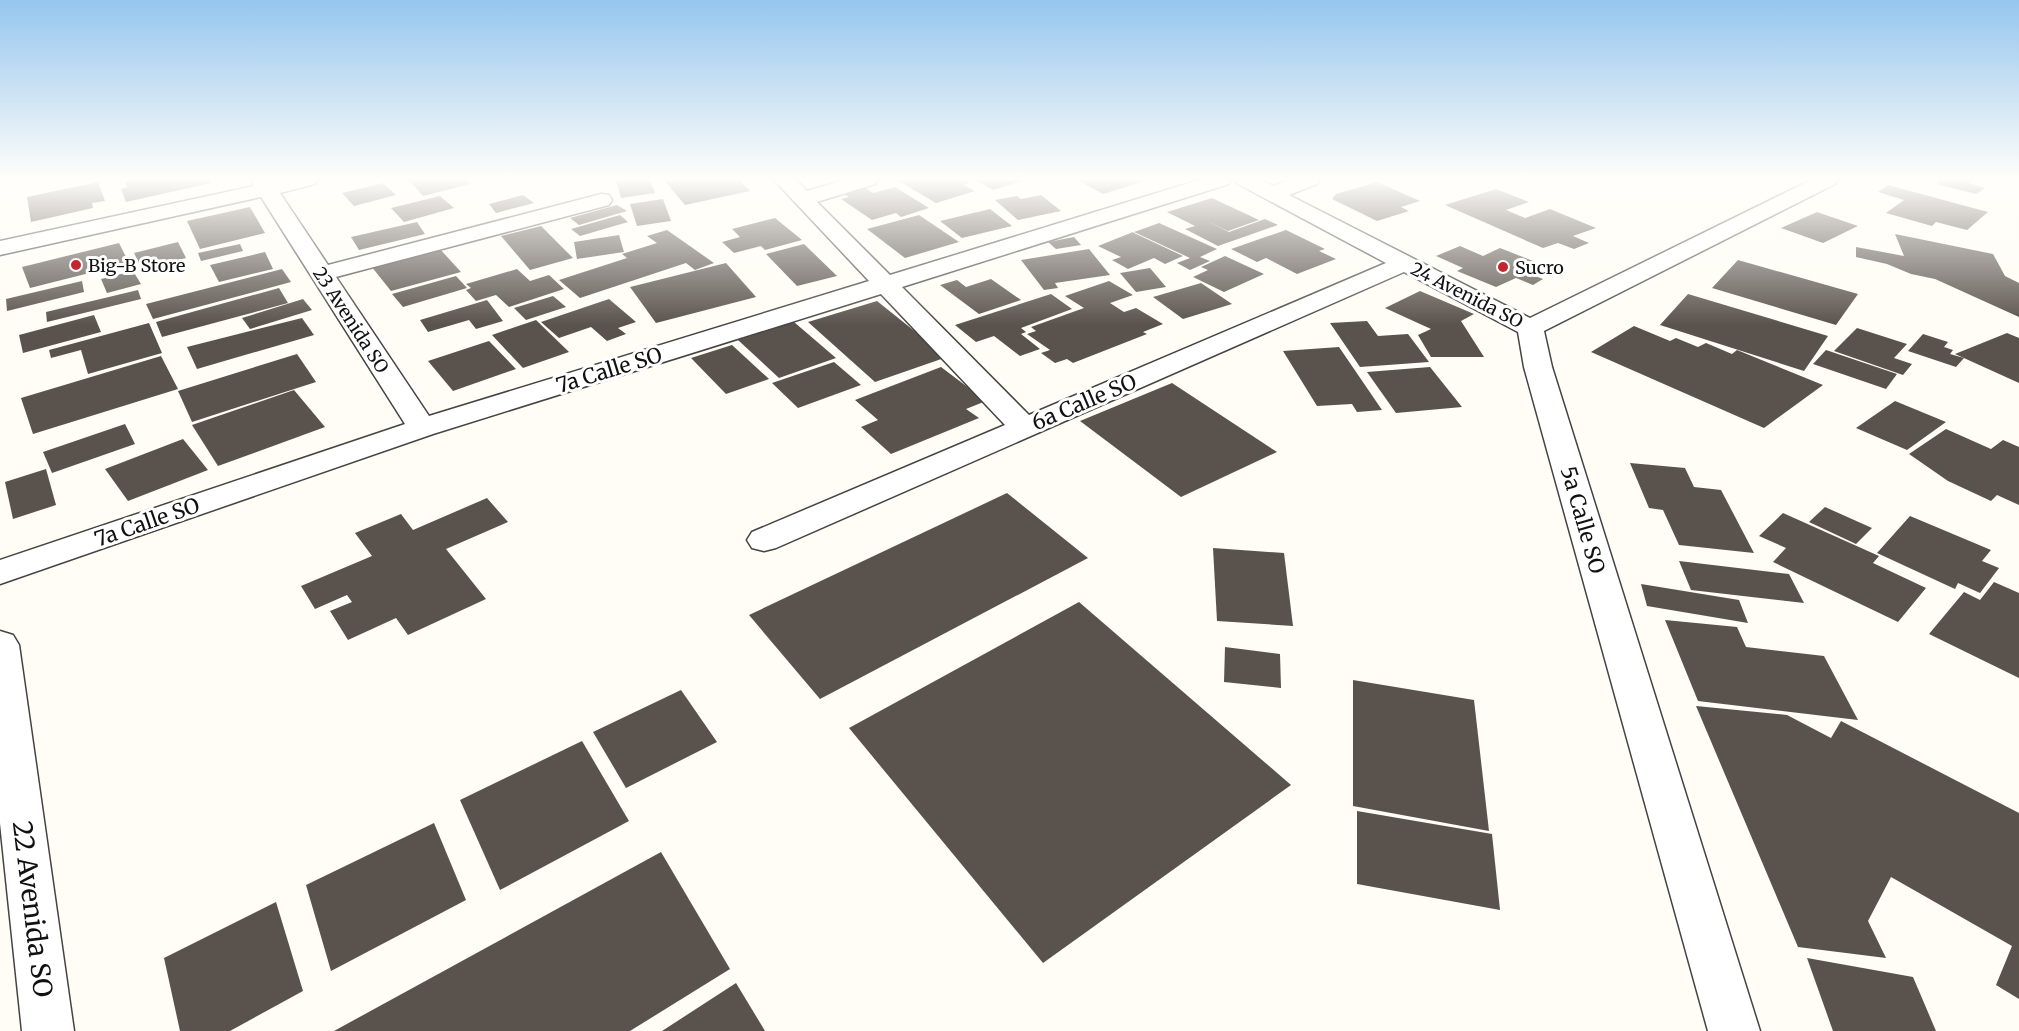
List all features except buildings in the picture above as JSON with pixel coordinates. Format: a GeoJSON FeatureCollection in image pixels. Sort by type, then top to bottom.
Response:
{"type":"FeatureCollection","features":[{"type":"Feature","properties":{"kind":"street"},"geometry":{"type":"LineString","coordinates":[[0,248],[83,228]]}},
{"type":"Feature","properties":{"kind":"street","name":"23 Avenida SO"},"geometry":{"type":"LineString","coordinates":[[292,228],[422,428]]}},
{"type":"Feature","properties":{"kind":"street"},"geometry":{"type":"LineString","coordinates":[[321,274],[495,228]]}},
{"type":"Feature","properties":{"kind":"street"},"geometry":{"type":"LineString","coordinates":[[831,228],[1025,428]]}},
{"type":"Feature","properties":{"kind":"street","name":"7a Calle SO"},"geometry":{"type":"LineString","coordinates":[[0,572],[422,428],[1066,228]]}},
{"type":"Feature","properties":{"kind":"street","name":"24 Avenida SO"},"geometry":{"type":"LineString","coordinates":[[1337,228],[1530,327]]}},
{"type":"Feature","properties":{"kind":"street"},"geometry":{"type":"LineString","coordinates":[[1530,327],[1730,228]]}},
{"type":"Feature","properties":{"kind":"street","name":"6a Calle SO"},"geometry":{"type":"LineString","coordinates":[[764,540],[1405,263]]}},
{"type":"Feature","properties":{"kind":"street","name":"5a Calle SO"},"geometry":{"type":"LineString","coordinates":[[1530,327],[1538,367],[1734,1031]]}},
{"type":"Feature","properties":{"kind":"street","name":"22 Avenida SO"},"geometry":{"type":"LineString","coordinates":[[0,645],[48,1031]]}},
{"type":"Feature","properties":{"kind":"place","name":"Big-B Store"},"geometry":{"type":"Point","coordinates":[76,265]}},
{"type":"Feature","properties":{"kind":"place","name":"Sucro"},"geometry":{"type":"Point","coordinates":[1503,267]}}]}
